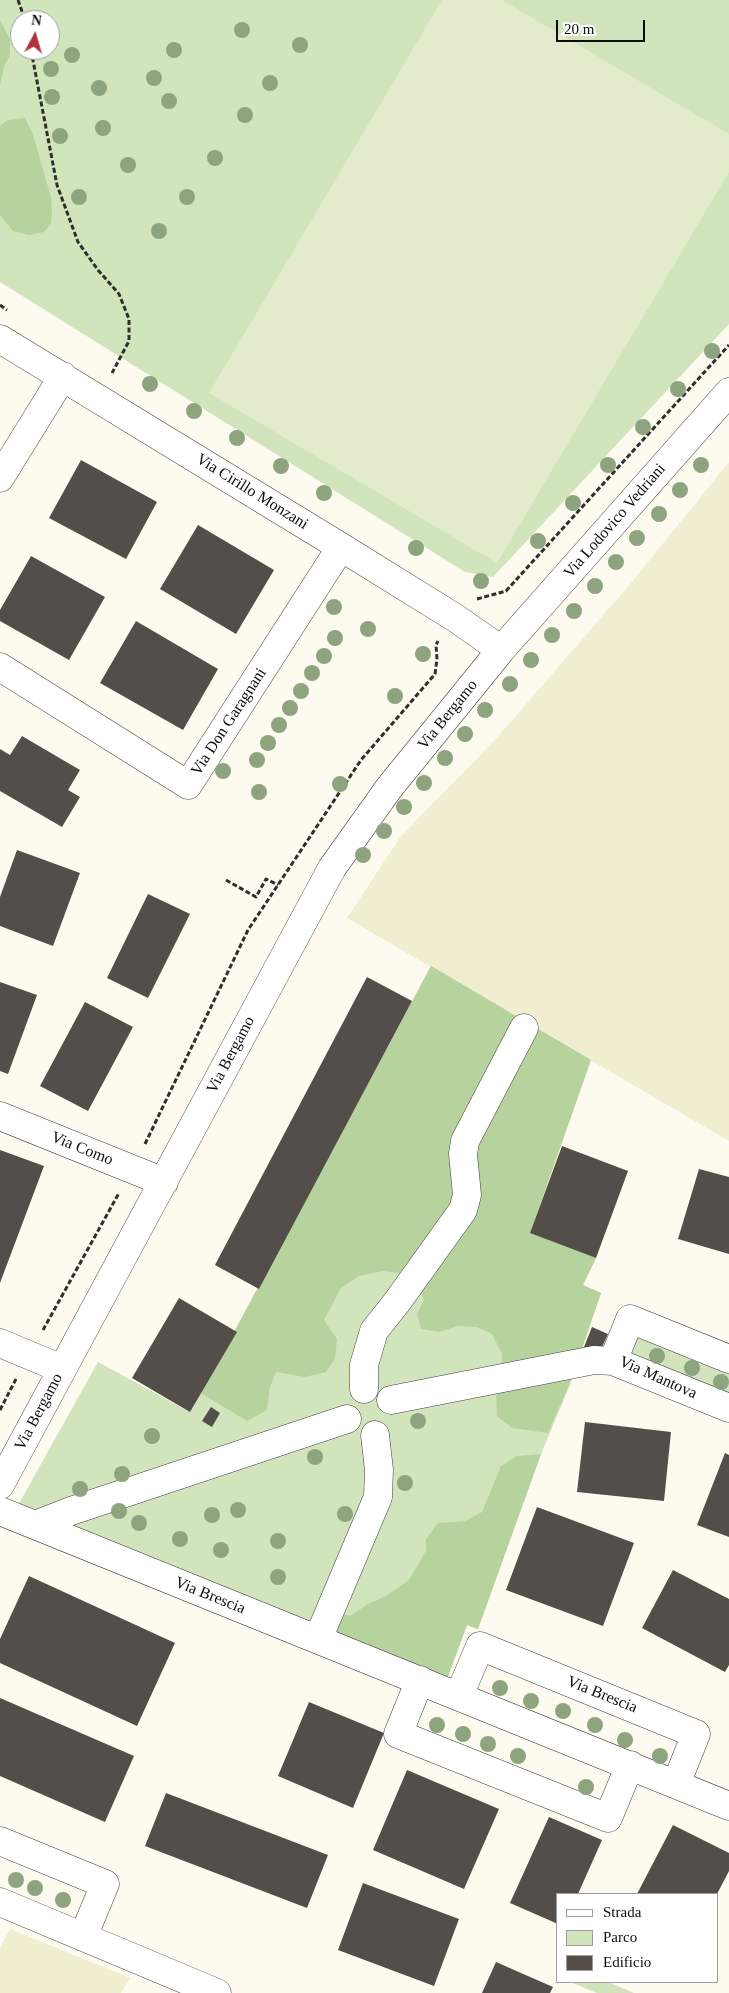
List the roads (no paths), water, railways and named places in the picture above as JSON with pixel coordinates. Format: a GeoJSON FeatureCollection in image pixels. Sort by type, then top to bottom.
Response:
{"type":"FeatureCollection","features":[{"type":"Feature","properties":{"kind":"street","name":"Via Cirillo Monzani"},"geometry":{"type":"LineString","coordinates":[[0,339],[458,619],[501,650]]}},
{"type":"Feature","properties":{"kind":"street"},"geometry":{"type":"LineString","coordinates":[[0,478],[63,376]]}},
{"type":"Feature","properties":{"kind":"street","name":"Via Lodovico Vedriani"},"geometry":{"type":"LineString","coordinates":[[501,650],[729,392]]}},
{"type":"Feature","properties":{"kind":"street","name":"Via Don Garagnani"},"geometry":{"type":"LineString","coordinates":[[0,667],[188,785],[341,547]]}},
{"type":"Feature","properties":{"kind":"street","name":"Via Bergamo"},"geometry":{"type":"LineString","coordinates":[[0,1485],[332,868],[389,788],[501,650]]}},
{"type":"Feature","properties":{"kind":"street"},"geometry":{"type":"LineString","coordinates":[[364,1389],[364,1365],[374,1331],[398,1302],[463,1210],[467,1195],[463,1154],[466,1140],[524,1028]]}},
{"type":"Feature","properties":{"kind":"street","name":"Via Como"},"geometry":{"type":"LineString","coordinates":[[0,1116],[164,1182]]}},
{"type":"Feature","properties":{"kind":"street","name":"Via Mantova"},"geometry":{"type":"LineString","coordinates":[[729,1358],[630,1319],[613,1361],[729,1408]]}},
{"type":"Feature","properties":{"kind":"street"},"geometry":{"type":"LineString","coordinates":[[0,1343],[62,1369]]}},
{"type":"Feature","properties":{"kind":"street"},"geometry":{"type":"LineString","coordinates":[[392,1400],[594,1360],[613,1361]]}},
{"type":"Feature","properties":{"kind":"street"},"geometry":{"type":"LineString","coordinates":[[372,1388],[387,1394],[392,1400],[394,1408],[391,1422],[383,1433],[375,1435],[361,1432],[347,1419],[348,1401],[358,1390],[364,1389],[372,1388]]}},
{"type":"Feature","properties":{"kind":"street"},"geometry":{"type":"LineString","coordinates":[[35,1525],[71,1511],[347,1419]]}},
{"type":"Feature","properties":{"kind":"street"},"geometry":{"type":"LineString","coordinates":[[318,1639],[378,1497],[379,1470],[375,1435]]}},
{"type":"Feature","properties":{"kind":"street","name":"Via Brescia"},"geometry":{"type":"LineString","coordinates":[[0,1511],[729,1806]]}},
{"type":"Feature","properties":{"kind":"street","name":"Via Brescia"},"geometry":{"type":"LineString","coordinates":[[460,1696],[480,1646],[696,1734],[676,1784]]}},
{"type":"Feature","properties":{"kind":"street"},"geometry":{"type":"LineString","coordinates":[[420,1680],[398,1734],[608,1818],[630,1766]]}},
{"type":"Feature","properties":{"kind":"street"},"geometry":{"type":"LineString","coordinates":[[0,1841],[105,1884],[83,1937]]}},
{"type":"Feature","properties":{"kind":"street"},"geometry":{"type":"LineString","coordinates":[[0,1902],[217,1993]]}}]}
